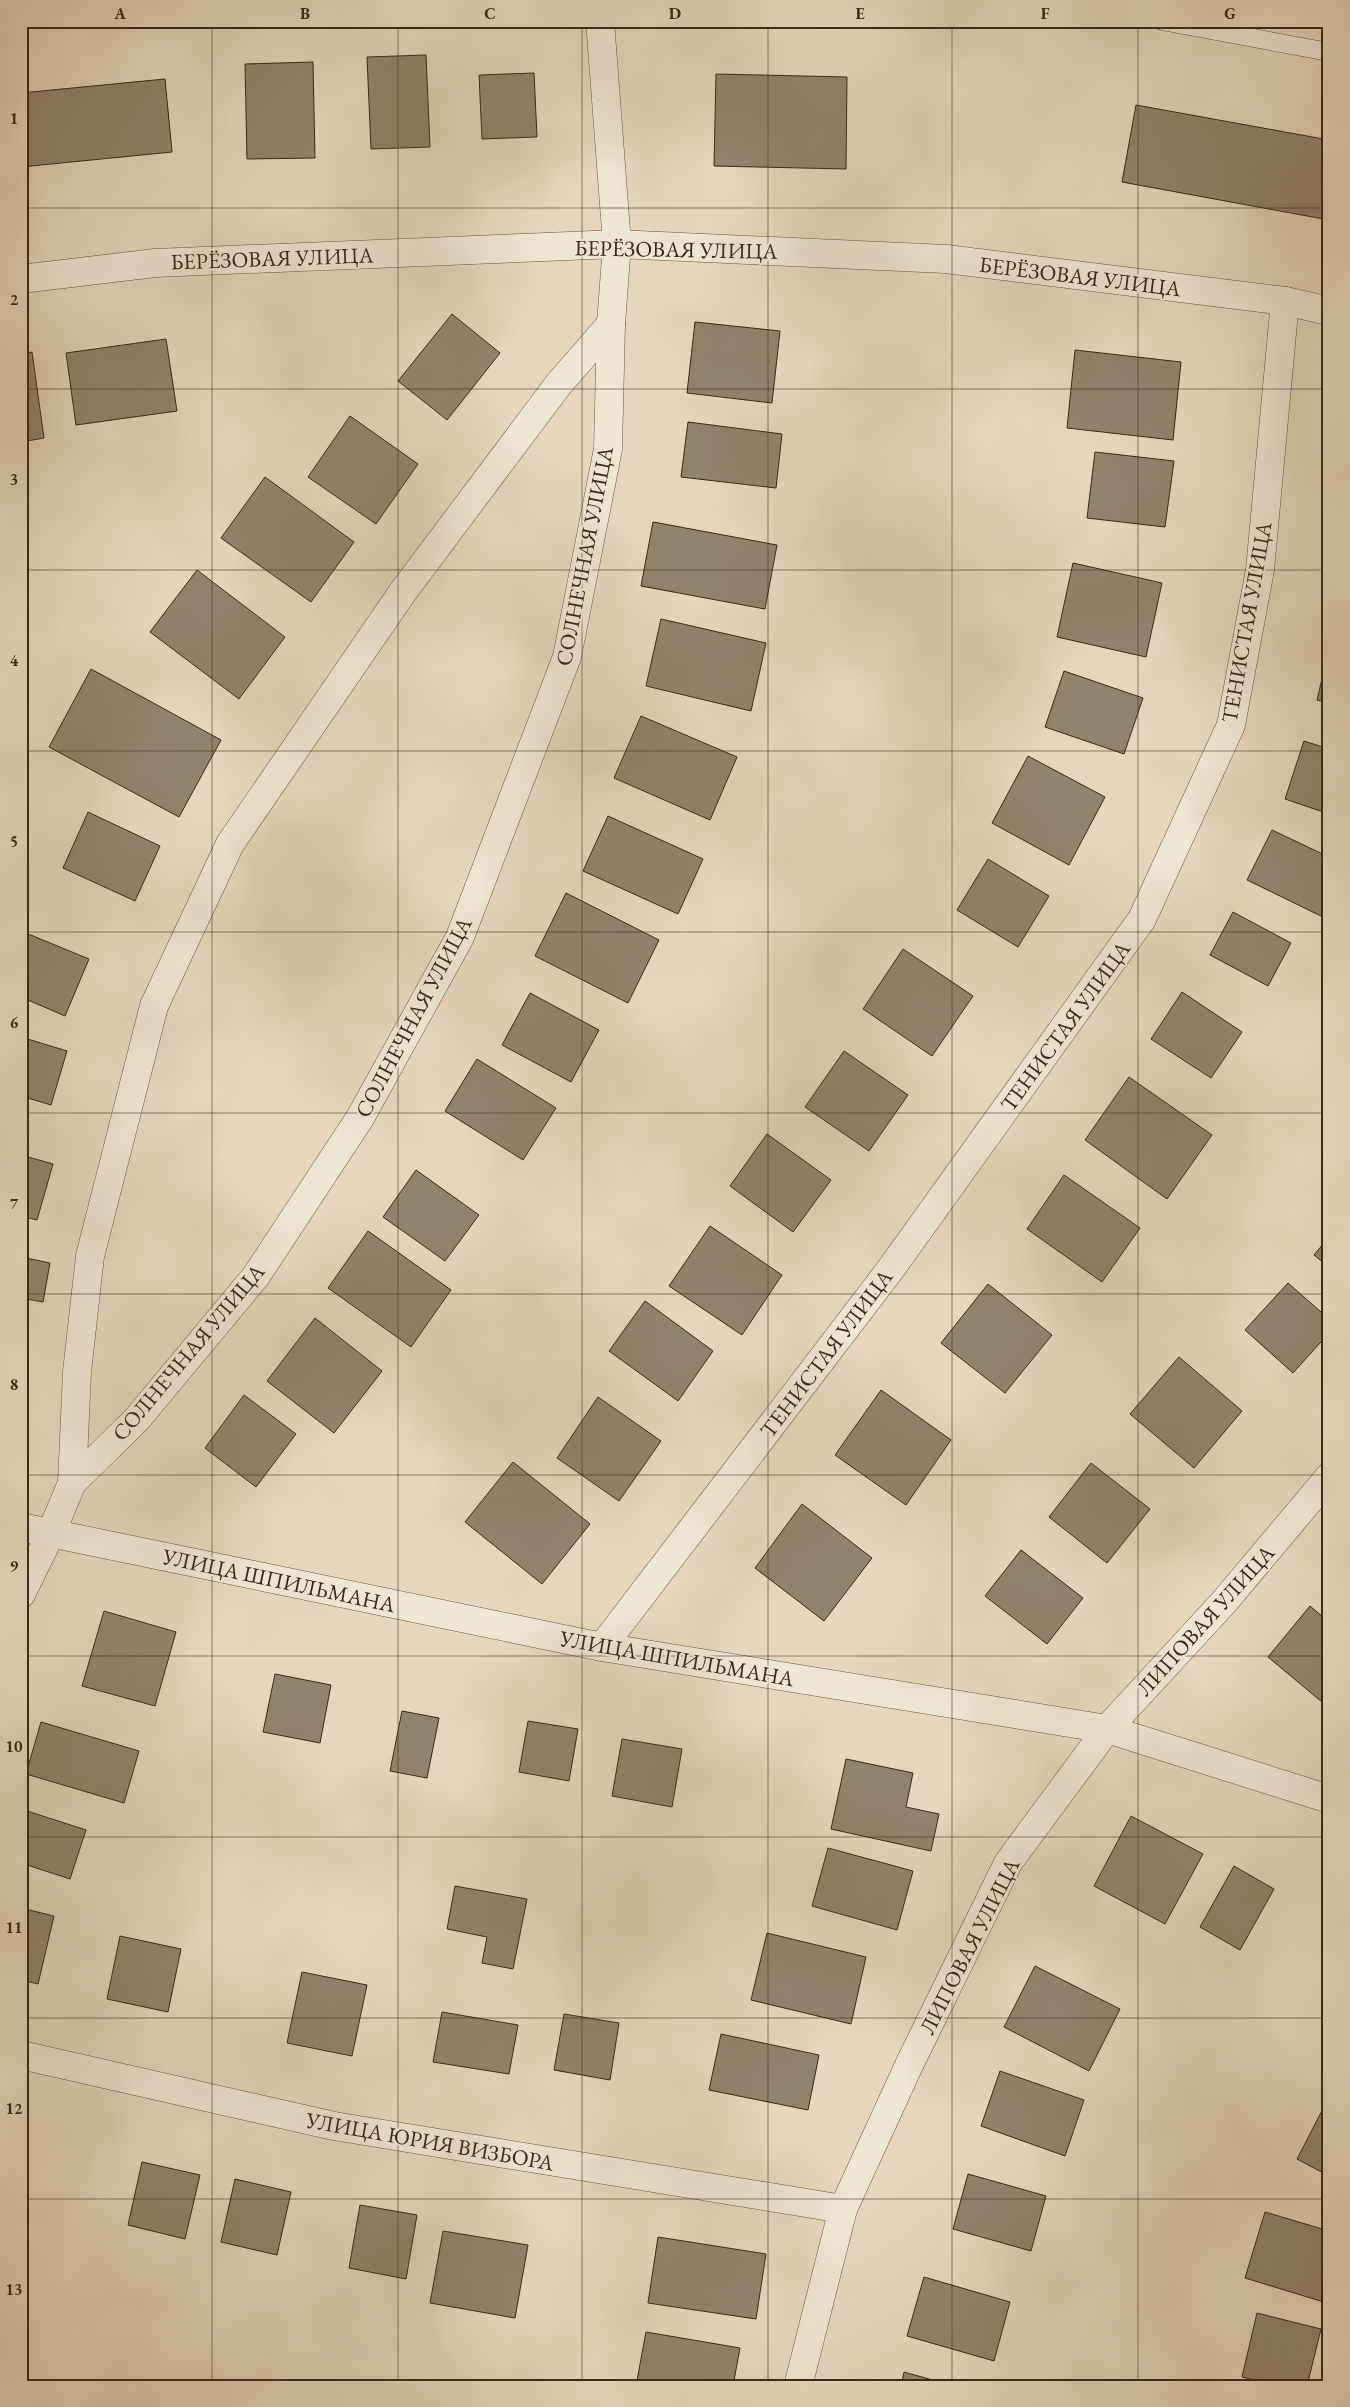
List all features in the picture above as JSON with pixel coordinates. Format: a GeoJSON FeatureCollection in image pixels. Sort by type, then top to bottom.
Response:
{"type":"FeatureCollection","features":[{"type":"Feature","properties":{"kind":"street","name":"СОЛНЕЧНАЯ УЛИЦА"},"geometry":{"type":"LineString","coordinates":[[72,1483],[137,1419],[256,1276],[360,1118],[460,937],[567,657],[608,449],[611,324],[617,244],[600,21]]}},
{"type":"Feature","properties":{"kind":"street","name":"БЕРЁЗОВАЯ УЛИЦА"},"geometry":{"type":"LineString","coordinates":[[21,279],[154,264],[617,244],[946,259],[1285,301],[1329,311]]}},
{"type":"Feature","properties":{"kind":"street","name":"ТЕНИСТАЯ УЛИЦА"},"geometry":{"type":"LineString","coordinates":[[602,1647],[890,1270],[1142,919],[1231,724],[1260,570],[1285,301]]}},
{"type":"Feature","properties":{"kind":"street","name":"СОЛНЕЧНАЯ УЛИЦА"},"geometry":{"type":"LineString","coordinates":[[21,1594],[51,1533],[72,1483],[78,1372],[90,1256],[158,997],[230,844],[402,593],[558,385],[611,324]]}},
{"type":"Feature","properties":{"kind":"street","name":"ЛИПОВАЯ УЛИЦА"},"geometry":{"type":"LineString","coordinates":[[798,2386],[843,2209],[910,2063],[1008,1863],[1107,1729],[1224,1602],[1329,1476]]}},
{"type":"Feature","properties":{"kind":"street","name":"УЛИЦА ШПИЛЬМАНА"},"geometry":{"type":"LineString","coordinates":[[21,1527],[602,1647],[1107,1729],[1329,1799]]}},
{"type":"Feature","properties":{"kind":"street","name":"УЛИЦА ЮРИЯ ВИЗБОРА"},"geometry":{"type":"LineString","coordinates":[[21,2055],[334,2126],[843,2209]]}},
{"type":"Feature","properties":{"kind":"lane"},"geometry":{"type":"LineString","coordinates":[[1162,21],[1329,52]]}},
{"type":"Feature","properties":{"kind":"building"},"geometry":{"type":"Polygon","coordinates":[[[426,55],[430,147],[371,149],[367,57],[426,55]]]}},
{"type":"Feature","properties":{"kind":"building"},"geometry":{"type":"Polygon","coordinates":[[[313,62],[315,158],[247,159],[245,64],[313,62]]]}},
{"type":"Feature","properties":{"kind":"building"},"geometry":{"type":"Polygon","coordinates":[[[534,73],[537,137],[482,139],[479,75],[534,73]]]}},
{"type":"Feature","properties":{"kind":"building"},"geometry":{"type":"Polygon","coordinates":[[[716,74],[847,77],[846,169],[714,166],[716,74]]]}},
{"type":"Feature","properties":{"kind":"building"},"geometry":{"type":"Polygon","coordinates":[[[165,79],[172,152],[21,167],[21,93],[165,79]]]}},
{"type":"Feature","properties":{"kind":"building"},"geometry":{"type":"Polygon","coordinates":[[[1136,105],[1329,140],[1329,220],[1122,182],[1136,105]]]}},
{"type":"Feature","properties":{"kind":"building"},"geometry":{"type":"Polygon","coordinates":[[[452,314],[500,353],[447,420],[398,381],[452,314]]]}},
{"type":"Feature","properties":{"kind":"building"},"geometry":{"type":"Polygon","coordinates":[[[695,322],[780,331],[772,403],[687,393],[695,322]]]}},
{"type":"Feature","properties":{"kind":"building"},"geometry":{"type":"Polygon","coordinates":[[[166,339],[177,411],[76,425],[66,353],[166,339]]]}},
{"type":"Feature","properties":{"kind":"building"},"geometry":{"type":"Polygon","coordinates":[[[1075,350],[1181,362],[1173,440],[1067,428],[1075,350]]]}},
{"type":"Feature","properties":{"kind":"building"},"geometry":{"type":"Polygon","coordinates":[[[32,352],[44,438],[21,442],[21,354],[32,352]]]}},
{"type":"Feature","properties":{"kind":"building"},"geometry":{"type":"Polygon","coordinates":[[[350,416],[418,464],[376,524],[308,477],[350,416]]]}},
{"type":"Feature","properties":{"kind":"building"},"geometry":{"type":"Polygon","coordinates":[[[688,422],[782,434],[776,488],[681,477],[688,422]]]}},
{"type":"Feature","properties":{"kind":"building"},"geometry":{"type":"Polygon","coordinates":[[[1095,452],[1174,461],[1165,527],[1087,518],[1095,452]]]}},
{"type":"Feature","properties":{"kind":"building"},"geometry":{"type":"Polygon","coordinates":[[[265,477],[354,542],[311,602],[221,538],[265,477]]]}},
{"type":"Feature","properties":{"kind":"building"},"geometry":{"type":"Polygon","coordinates":[[[653,522],[777,545],[765,609],[641,586],[653,522]]]}},
{"type":"Feature","properties":{"kind":"building"},"geometry":{"type":"Polygon","coordinates":[[[1073,563],[1162,583],[1146,657],[1057,637],[1073,563]]]}},
{"type":"Feature","properties":{"kind":"building"},"geometry":{"type":"Polygon","coordinates":[[[197,570],[285,637],[239,699],[150,632],[197,570]]]}},
{"type":"Feature","properties":{"kind":"building"},"geometry":{"type":"Polygon","coordinates":[[[661,619],[766,643],[751,711],[646,686],[661,619]]]}},
{"type":"Feature","properties":{"kind":"building"},"geometry":{"type":"Polygon","coordinates":[[[1329,649],[1329,703],[1317,700],[1329,649]]]}},
{"type":"Feature","properties":{"kind":"building"},"geometry":{"type":"Polygon","coordinates":[[[91,669],[221,740],[179,817],[49,747],[91,669]]]}},
{"type":"Feature","properties":{"kind":"building"},"geometry":{"type":"Polygon","coordinates":[[[1064,671],[1143,698],[1124,754],[1045,727],[1064,671]]]}},
{"type":"Feature","properties":{"kind":"building"},"geometry":{"type":"Polygon","coordinates":[[[641,716],[737,757],[710,820],[614,778],[641,716]]]}},
{"type":"Feature","properties":{"kind":"building"},"geometry":{"type":"Polygon","coordinates":[[[1304,741],[1329,749],[1329,814],[1285,799],[1304,741]]]}},
{"type":"Feature","properties":{"kind":"building"},"geometry":{"type":"Polygon","coordinates":[[[1028,756],[1105,797],[1069,865],[992,823],[1028,756]]]}},
{"type":"Feature","properties":{"kind":"building"},"geometry":{"type":"Polygon","coordinates":[[[88,812],[160,846],[135,901],[63,868],[88,812]]]}},
{"type":"Feature","properties":{"kind":"building"},"geometry":{"type":"Polygon","coordinates":[[[608,816],[703,859],[678,914],[583,871],[608,816]]]}},
{"type":"Feature","properties":{"kind":"building"},"geometry":{"type":"Polygon","coordinates":[[[1272,830],[1329,857],[1329,900],[1321,916],[1247,880],[1272,830]]]}},
{"type":"Feature","properties":{"kind":"building"},"geometry":{"type":"Polygon","coordinates":[[[988,859],[1049,896],[1018,947],[957,910],[988,859]]]}},
{"type":"Feature","properties":{"kind":"building"},"geometry":{"type":"Polygon","coordinates":[[[566,893],[659,940],[628,1003],[535,956],[566,893]]]}},
{"type":"Feature","properties":{"kind":"building"},"geometry":{"type":"Polygon","coordinates":[[[1233,912],[1291,943],[1268,986],[1210,955],[1233,912]]]}},
{"type":"Feature","properties":{"kind":"building"},"geometry":{"type":"Polygon","coordinates":[[[21,931],[89,959],[65,1016],[21,997],[21,931]]]}},
{"type":"Feature","properties":{"kind":"building"},"geometry":{"type":"Polygon","coordinates":[[[903,949],[973,996],[932,1056],[863,1009],[903,949]]]}},
{"type":"Feature","properties":{"kind":"building"},"geometry":{"type":"Polygon","coordinates":[[[1182,992],[1242,1032],[1211,1078],[1151,1039],[1182,992]]]}},
{"type":"Feature","properties":{"kind":"building"},"geometry":{"type":"Polygon","coordinates":[[[530,993],[599,1030],[571,1082],[502,1045],[530,993]]]}},
{"type":"Feature","properties":{"kind":"building"},"geometry":{"type":"Polygon","coordinates":[[[21,1037],[67,1051],[51,1105],[21,1096],[21,1037]]]}},
{"type":"Feature","properties":{"kind":"building"},"geometry":{"type":"Polygon","coordinates":[[[844,1051],[908,1095],[869,1151],[805,1107],[844,1051]]]}},
{"type":"Feature","properties":{"kind":"building"},"geometry":{"type":"Polygon","coordinates":[[[477,1059],[556,1108],[523,1160],[445,1111],[477,1059]]]}},
{"type":"Feature","properties":{"kind":"building"},"geometry":{"type":"Polygon","coordinates":[[[1129,1077],[1212,1135],[1167,1199],[1085,1140],[1129,1077]]]}},
{"type":"Feature","properties":{"kind":"building"},"geometry":{"type":"Polygon","coordinates":[[[767,1134],[831,1180],[793,1232],[730,1186],[767,1134]]]}},
{"type":"Feature","properties":{"kind":"building"},"geometry":{"type":"Polygon","coordinates":[[[21,1155],[53,1164],[37,1220],[21,1216],[21,1155]]]}},
{"type":"Feature","properties":{"kind":"building"},"geometry":{"type":"Polygon","coordinates":[[[416,1170],[479,1215],[445,1261],[383,1217],[416,1170]]]}},
{"type":"Feature","properties":{"kind":"building"},"geometry":{"type":"Polygon","coordinates":[[[1064,1175],[1140,1228],[1102,1282],[1027,1229],[1064,1175]]]}},
{"type":"Feature","properties":{"kind":"building"},"geometry":{"type":"Polygon","coordinates":[[[710,1226],[782,1275],[742,1335],[669,1286],[710,1226]]]}},
{"type":"Feature","properties":{"kind":"building"},"geometry":{"type":"Polygon","coordinates":[[[368,1231],[451,1290],[411,1347],[328,1288],[368,1231]]]}},
{"type":"Feature","properties":{"kind":"building"},"geometry":{"type":"Polygon","coordinates":[[[1329,1237],[1329,1267],[1314,1255],[1329,1237]]]}},
{"type":"Feature","properties":{"kind":"building"},"geometry":{"type":"Polygon","coordinates":[[[21,1257],[50,1263],[43,1302],[21,1298],[21,1257]]]}},
{"type":"Feature","properties":{"kind":"building"},"geometry":{"type":"Polygon","coordinates":[[[1288,1283],[1329,1319],[1329,1333],[1293,1373],[1245,1330],[1288,1283]]]}},
{"type":"Feature","properties":{"kind":"building"},"geometry":{"type":"Polygon","coordinates":[[[988,1284],[1052,1335],[1005,1393],[941,1343],[988,1284]]]}},
{"type":"Feature","properties":{"kind":"building"},"geometry":{"type":"Polygon","coordinates":[[[645,1301],[713,1351],[678,1401],[609,1351],[645,1301]]]}},
{"type":"Feature","properties":{"kind":"building"},"geometry":{"type":"Polygon","coordinates":[[[315,1318],[382,1371],[334,1433],[267,1381],[315,1318]]]}},
{"type":"Feature","properties":{"kind":"building"},"geometry":{"type":"Polygon","coordinates":[[[1179,1357],[1242,1411],[1194,1468],[1130,1414],[1179,1357]]]}},
{"type":"Feature","properties":{"kind":"building"},"geometry":{"type":"Polygon","coordinates":[[[881,1390],[951,1440],[906,1505],[835,1455],[881,1390]]]}},
{"type":"Feature","properties":{"kind":"building"},"geometry":{"type":"Polygon","coordinates":[[[244,1395],[296,1434],[256,1487],[205,1448],[244,1395]]]}},
{"type":"Feature","properties":{"kind":"building"},"geometry":{"type":"Polygon","coordinates":[[[598,1397],[661,1441],[619,1501],[557,1458],[598,1397]]]}},
{"type":"Feature","properties":{"kind":"building"},"geometry":{"type":"Polygon","coordinates":[[[513,1462],[590,1524],[542,1584],[465,1522],[513,1462]]]}},
{"type":"Feature","properties":{"kind":"building"},"geometry":{"type":"Polygon","coordinates":[[[1091,1463],[1150,1509],[1107,1563],[1049,1517],[1091,1463]]]}},
{"type":"Feature","properties":{"kind":"building"},"geometry":{"type":"Polygon","coordinates":[[[802,1504],[872,1558],[824,1621],[755,1568],[802,1504]]]}},
{"type":"Feature","properties":{"kind":"building"},"geometry":{"type":"Polygon","coordinates":[[[1021,1550],[1083,1598],[1047,1644],[985,1596],[1021,1550]]]}},
{"type":"Feature","properties":{"kind":"building"},"geometry":{"type":"Polygon","coordinates":[[[1310,1606],[1329,1622],[1328,1707],[1268,1657],[1310,1606]]]}},
{"type":"Feature","properties":{"kind":"building"},"geometry":{"type":"Polygon","coordinates":[[[104,1611],[176,1632],[155,1706],[82,1686],[104,1611]]]}},
{"type":"Feature","properties":{"kind":"building"},"geometry":{"type":"Polygon","coordinates":[[[275,1674],[331,1685],[320,1743],[263,1732],[275,1674]]]}},
{"type":"Feature","properties":{"kind":"building"},"geometry":{"type":"Polygon","coordinates":[[[402,1711],[439,1718],[427,1778],[390,1771],[402,1711]]]}},
{"type":"Feature","properties":{"kind":"building"},"geometry":{"type":"Polygon","coordinates":[[[528,1721],[578,1729],[569,1781],[519,1772],[528,1721]]]}},
{"type":"Feature","properties":{"kind":"building"},"geometry":{"type":"Polygon","coordinates":[[[41,1722],[139,1751],[124,1803],[26,1774],[41,1722]]]}},
{"type":"Feature","properties":{"kind":"building"},"geometry":{"type":"Polygon","coordinates":[[[622,1739],[682,1749],[672,1807],[612,1796],[622,1739]]]}},
{"type":"Feature","properties":{"kind":"building"},"geometry":{"type":"Polygon","coordinates":[[[846,1759],[913,1773],[906,1807],[939,1814],[931,1851],[831,1829],[846,1759]]]}},
{"type":"Feature","properties":{"kind":"building"},"geometry":{"type":"Polygon","coordinates":[[[21,1809],[86,1830],[70,1879],[21,1863],[21,1809]]]}},
{"type":"Feature","properties":{"kind":"building"},"geometry":{"type":"Polygon","coordinates":[[[1131,1816],[1203,1854],[1165,1924],[1094,1886],[1131,1816]]]}},
{"type":"Feature","properties":{"kind":"building"},"geometry":{"type":"Polygon","coordinates":[[[828,1848],[913,1871],[897,1930],[812,1906],[828,1848]]]}},
{"type":"Feature","properties":{"kind":"building"},"geometry":{"type":"Polygon","coordinates":[[[1234,1866],[1274,1889],[1240,1950],[1200,1927],[1234,1866]]]}},
{"type":"Feature","properties":{"kind":"building"},"geometry":{"type":"Polygon","coordinates":[[[455,1886],[527,1899],[513,1969],[482,1963],[487,1937],[447,1929],[455,1886]]]}},
{"type":"Feature","properties":{"kind":"building"},"geometry":{"type":"Polygon","coordinates":[[[21,1908],[54,1916],[38,1984],[21,1980],[21,1908]]]}},
{"type":"Feature","properties":{"kind":"building"},"geometry":{"type":"Polygon","coordinates":[[[767,1933],[866,1957],[851,2024],[751,2000],[767,1933]]]}},
{"type":"Feature","properties":{"kind":"building"},"geometry":{"type":"Polygon","coordinates":[[[120,1936],[181,1949],[168,2012],[107,1999],[120,1936]]]}},
{"type":"Feature","properties":{"kind":"building"},"geometry":{"type":"Polygon","coordinates":[[[1035,1966],[1120,2009],[1089,2071],[1004,2027],[1035,1966]]]}},
{"type":"Feature","properties":{"kind":"building"},"geometry":{"type":"Polygon","coordinates":[[[302,1972],[367,1985],[352,2056],[287,2043],[302,1972]]]}},
{"type":"Feature","properties":{"kind":"building"},"geometry":{"type":"Polygon","coordinates":[[[442,2012],[518,2025],[509,2074],[433,2062],[442,2012]]]}},
{"type":"Feature","properties":{"kind":"building"},"geometry":{"type":"Polygon","coordinates":[[[564,2014],[619,2023],[610,2080],[554,2070],[564,2014]]]}},
{"type":"Feature","properties":{"kind":"building"},"geometry":{"type":"Polygon","coordinates":[[[721,2034],[819,2055],[808,2110],[709,2090],[721,2034]]]}},
{"type":"Feature","properties":{"kind":"building"},"geometry":{"type":"Polygon","coordinates":[[[1000,2071],[1084,2100],[1065,2156],[981,2126],[1000,2071]]]}},
{"type":"Feature","properties":{"kind":"building"},"geometry":{"type":"Polygon","coordinates":[[[1329,2099],[1329,2176],[1297,2159],[1329,2099]]]}},
{"type":"Feature","properties":{"kind":"building"},"geometry":{"type":"Polygon","coordinates":[[[142,2162],[200,2175],[185,2239],[128,2225],[142,2162]]]}},
{"type":"Feature","properties":{"kind":"building"},"geometry":{"type":"Polygon","coordinates":[[[968,2174],[1046,2196],[1031,2251],[953,2229],[968,2174]]]}},
{"type":"Feature","properties":{"kind":"building"},"geometry":{"type":"Polygon","coordinates":[[[235,2179],[291,2192],[277,2255],[221,2242],[235,2179]]]}},
{"type":"Feature","properties":{"kind":"building"},"geometry":{"type":"Polygon","coordinates":[[[360,2205],[417,2215],[406,2279],[349,2268],[360,2205]]]}},
{"type":"Feature","properties":{"kind":"building"},"geometry":{"type":"Polygon","coordinates":[[[1265,2212],[1329,2231],[1327,2303],[1245,2278],[1265,2212]]]}},
{"type":"Feature","properties":{"kind":"building"},"geometry":{"type":"Polygon","coordinates":[[[443,2231],[528,2245],[515,2318],[430,2303],[443,2231]]]}},
{"type":"Feature","properties":{"kind":"building"},"geometry":{"type":"Polygon","coordinates":[[[658,2237],[766,2254],[756,2319],[648,2303],[658,2237]]]}},
{"type":"Feature","properties":{"kind":"building"},"geometry":{"type":"Polygon","coordinates":[[[924,2277],[1010,2302],[994,2361],[907,2336],[924,2277]]]}},
{"type":"Feature","properties":{"kind":"building"},"geometry":{"type":"Polygon","coordinates":[[[1257,2313],[1321,2329],[1307,2386],[1279,2386],[1242,2377],[1257,2313]]]}},
{"type":"Feature","properties":{"kind":"building"},"geometry":{"type":"Polygon","coordinates":[[[646,2332],[740,2348],[733,2386],[636,2386],[646,2332]]]}},
{"type":"Feature","properties":{"kind":"building"},"geometry":{"type":"Polygon","coordinates":[[[904,2372],[954,2386],[901,2386],[904,2372]]]}}]}
